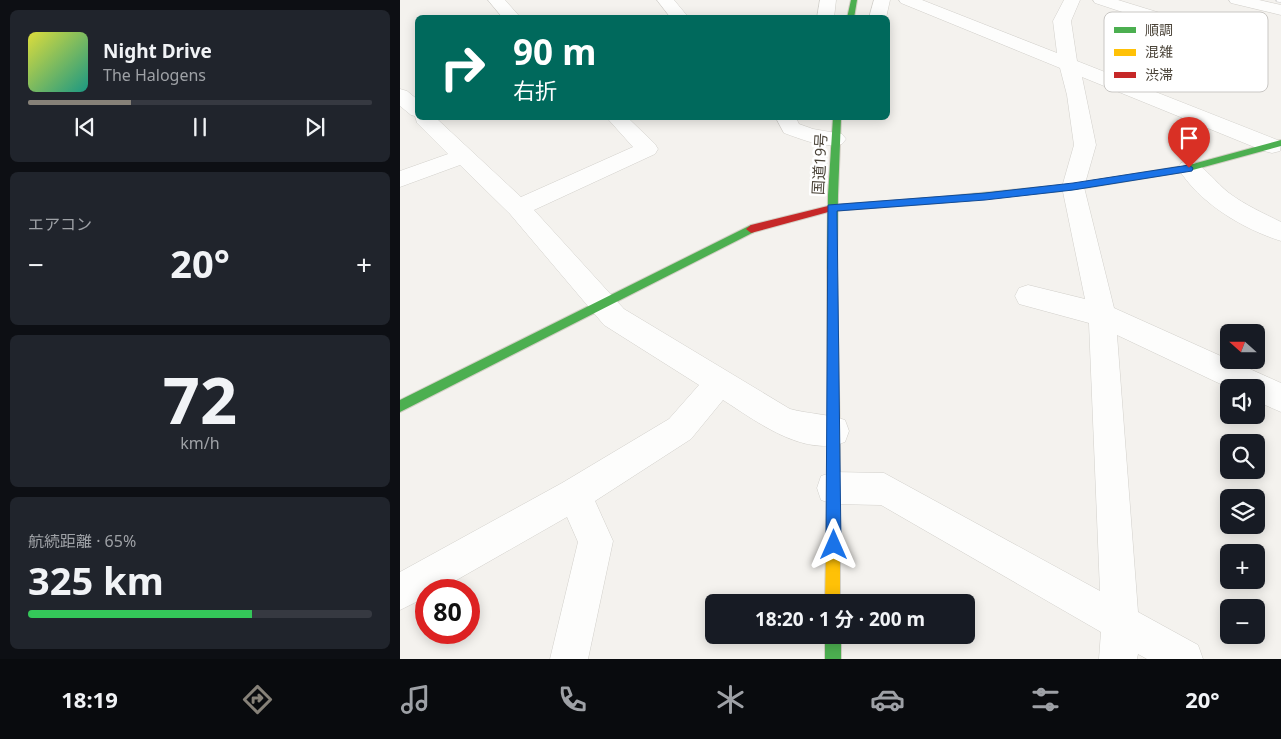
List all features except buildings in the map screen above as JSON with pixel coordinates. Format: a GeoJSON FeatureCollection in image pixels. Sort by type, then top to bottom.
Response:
{"type":"FeatureCollection","features":[{"type":"Feature","properties":{"kind":"main road"},"geometry":{"type":"LineString","coordinates":[[851,15],[854,0]]}},
{"type":"Feature","properties":{"kind":"main road","name":"国道19号"},"geometry":{"type":"LineString","coordinates":[[833,594],[832,208],[837,120]]}},
{"type":"Feature","properties":{"kind":"main road"},"geometry":{"type":"LineString","coordinates":[[400,406],[756,226],[832,208],[985,197],[1073,187],[1189,168],[1276,145]]}},
{"type":"Feature","properties":{"kind":"main road"},"geometry":{"type":"LineString","coordinates":[[833,644],[833,659]]}},
{"type":"Feature","properties":{"kind":"street"},"geometry":{"type":"LineString","coordinates":[[496,0],[510,15]]}},
{"type":"Feature","properties":{"kind":"street"},"geometry":{"type":"LineString","coordinates":[[665,0],[678,15]]}},
{"type":"Feature","properties":{"kind":"street"},"geometry":{"type":"LineString","coordinates":[[826,15],[828,0]]}},
{"type":"Feature","properties":{"kind":"street"},"geometry":{"type":"LineString","coordinates":[[878,15],[882,0]]}},
{"type":"Feature","properties":{"kind":"street"},"geometry":{"type":"LineString","coordinates":[[907,0],[1104,78]]}},
{"type":"Feature","properties":{"kind":"street"},"geometry":{"type":"LineString","coordinates":[[1072,0],[1062,21],[1068,64],[1077,95],[1085,145],[1073,187],[1102,315],[1119,641]]}},
{"type":"Feature","properties":{"kind":"street"},"geometry":{"type":"LineString","coordinates":[[1101,0],[1139,12]]}},
{"type":"Feature","properties":{"kind":"street"},"geometry":{"type":"LineString","coordinates":[[1237,0],[1281,10]]}},
{"type":"Feature","properties":{"kind":"street"},"geometry":{"type":"LineString","coordinates":[[403,88],[415,107]]}},
{"type":"Feature","properties":{"kind":"street"},"geometry":{"type":"LineString","coordinates":[[1140,92],[1276,145]]}},
{"type":"Feature","properties":{"kind":"street"},"geometry":{"type":"LineString","coordinates":[[426,120],[518,208],[614,316],[783,421],[809,429],[834,431]]}},
{"type":"Feature","properties":{"kind":"street"},"geometry":{"type":"LineString","coordinates":[[518,208],[647,149],[619,120]]}},
{"type":"Feature","properties":{"kind":"street"},"geometry":{"type":"LineString","coordinates":[[787,120],[791,128],[810,135],[835,139]]}},
{"type":"Feature","properties":{"kind":"street"},"geometry":{"type":"LineString","coordinates":[[400,179],[464,156]]}},
{"type":"Feature","properties":{"kind":"street"},"geometry":{"type":"LineString","coordinates":[[1189,168],[1206,188],[1231,207],[1281,232]]}},
{"type":"Feature","properties":{"kind":"street"},"geometry":{"type":"LineString","coordinates":[[1028,296],[1102,315],[1281,398]]}},
{"type":"Feature","properties":{"kind":"street"},"geometry":{"type":"LineString","coordinates":[[400,592],[574,495],[680,429],[720,382]]}},
{"type":"Feature","properties":{"kind":"street"},"geometry":{"type":"LineString","coordinates":[[834,488],[884,489],[1119,641],[1184,659]]}},
{"type":"Feature","properties":{"kind":"street"},"geometry":{"type":"LineString","coordinates":[[569,659],[596,540],[574,495]]}},
{"type":"Feature","properties":{"kind":"railway"},"geometry":{"type":"LineString","coordinates":[[1277,0],[1281,1]]}},
{"type":"Feature","properties":{"kind":"traffic: fast"},"geometry":{"type":"LineString","coordinates":[[851,15],[854,0]]}},
{"type":"Feature","properties":{"kind":"traffic: fast"},"geometry":{"type":"LineString","coordinates":[[832,269],[837,120]]}},
{"type":"Feature","properties":{"kind":"traffic: fast"},"geometry":{"type":"LineString","coordinates":[[940,200],[1073,187],[1189,168],[1281,143]]}},
{"type":"Feature","properties":{"kind":"traffic: fast"},"geometry":{"type":"LineString","coordinates":[[400,406],[751,229]]}},
{"type":"Feature","properties":{"kind":"traffic: fast"},"geometry":{"type":"LineString","coordinates":[[833,644],[833,659]]}},
{"type":"Feature","properties":{"kind":"traffic: slow"},"geometry":{"type":"LineString","coordinates":[[832,269],[833,594]]}},
{"type":"Feature","properties":{"kind":"traffic: jam"},"geometry":{"type":"LineString","coordinates":[[751,229],[832,208],[940,200]]}},
{"type":"Feature","properties":{"kind":"route"},"geometry":{"type":"LineString","coordinates":[[834,545],[832,208],[985,197],[1073,187],[1189,168]]}}]}
